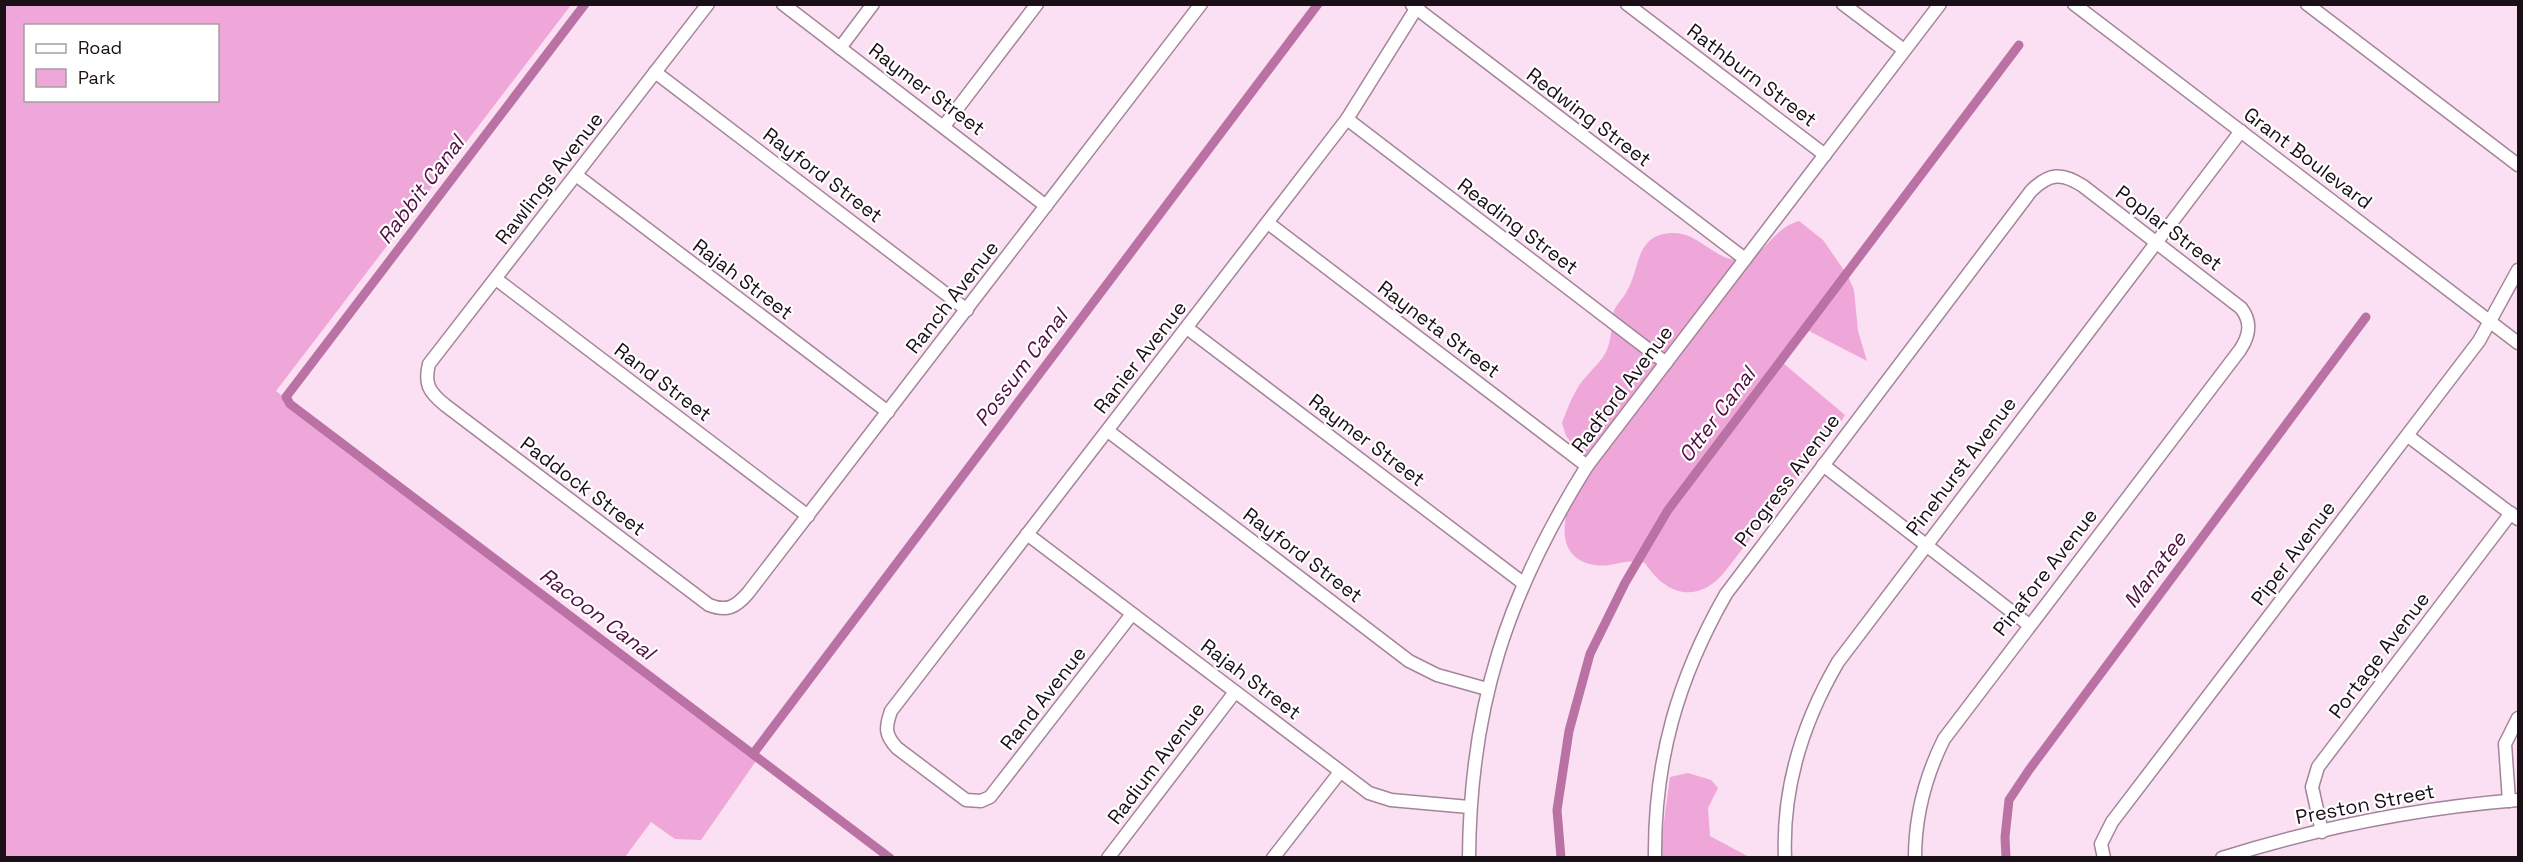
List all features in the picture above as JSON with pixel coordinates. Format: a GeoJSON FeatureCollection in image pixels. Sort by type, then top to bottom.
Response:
{"type":"FeatureCollection","features":[{"type":"Feature","properties":{"kind":"street","name":"Rawlings Avenue"},"geometry":{"type":"LineString","coordinates":[[426,378],[429,364],[708,4]]}},
{"type":"Feature","properties":{"kind":"street","name":"Raymer Street"},"geometry":{"type":"LineString","coordinates":[[783,4],[1046,206]]}},
{"type":"Feature","properties":{"kind":"street"},"geometry":{"type":"LineString","coordinates":[[840,48],[873,4]]}},
{"type":"Feature","properties":{"kind":"street"},"geometry":{"type":"LineString","coordinates":[[944,126],[1037,4]]}},
{"type":"Feature","properties":{"kind":"street","name":"Ranch Avenue"},"geometry":{"type":"LineString","coordinates":[[730,609],[748,593],[1202,4]]}},
{"type":"Feature","properties":{"kind":"street","name":"Rathburn Street"},"geometry":{"type":"LineString","coordinates":[[1627,4],[1825,155]]}},
{"type":"Feature","properties":{"kind":"street"},"geometry":{"type":"LineString","coordinates":[[1843,4],[1904,50]]}},
{"type":"Feature","properties":{"kind":"street","name":"Radford Avenue"},"geometry":{"type":"LineString","coordinates":[[1468,858],[1469,807],[1476,743],[1487,689],[1523,583],[1558,513],[1587,466],[1940,4]]}},
{"type":"Feature","properties":{"kind":"street","name":"Grant Boulevard"},"geometry":{"type":"LineString","coordinates":[[2074,4],[2518,342]]}},
{"type":"Feature","properties":{"kind":"street"},"geometry":{"type":"LineString","coordinates":[[2307,4],[2518,165]]}},
{"type":"Feature","properties":{"kind":"street","name":"Ranier Avenue"},"geometry":{"type":"LineString","coordinates":[[981,801],[966,800],[897,748],[888,738],[885,728],[891,711],[1347,119],[1415,6]]}},
{"type":"Feature","properties":{"kind":"street","name":"Redwing Street"},"geometry":{"type":"LineString","coordinates":[[1415,6],[1745,258]]}},
{"type":"Feature","properties":{"kind":"street","name":"Rayford Street"},"geometry":{"type":"LineString","coordinates":[[655,72],[967,310]]}},
{"type":"Feature","properties":{"kind":"street","name":"Reading Street"},"geometry":{"type":"LineString","coordinates":[[1347,119],[1666,363]]}},
{"type":"Feature","properties":{"kind":"street","name":"Pinehurst Avenue"},"geometry":{"type":"LineString","coordinates":[[1785,858],[1785,829],[1790,785],[1799,748],[1816,702],[1858,634],[2241,131]]}},
{"type":"Feature","properties":{"kind":"street","name":"Rajah Street"},"geometry":{"type":"LineString","coordinates":[[576,175],[888,412]]}},
{"type":"Feature","properties":{"kind":"street","name":"Poplar Street"},"geometry":{"type":"LineString","coordinates":[[2052,175],[2064,175],[2074,180],[2241,308],[2247,316],[2249,329]]}},
{"type":"Feature","properties":{"kind":"street","name":"Progress Avenue"},"geometry":{"type":"LineString","coordinates":[[1655,858],[1655,812],[1661,766],[1682,686],[1694,653],[1740,574],[2031,190],[2052,175]]}},
{"type":"Feature","properties":{"kind":"street","name":"Rayneta Street"},"geometry":{"type":"LineString","coordinates":[[1268,223],[1587,466]]}},
{"type":"Feature","properties":{"kind":"street","name":"Piper Avenue"},"geometry":{"type":"LineString","coordinates":[[2104,858],[2101,844],[2112,822],[2408,436],[2491,322],[2518,270]]}},
{"type":"Feature","properties":{"kind":"street","name":"Rand Street"},"geometry":{"type":"LineString","coordinates":[[496,279],[808,516]]}},
{"type":"Feature","properties":{"kind":"street","name":"Raymer Street"},"geometry":{"type":"LineString","coordinates":[[1187,328],[1523,583]]}},
{"type":"Feature","properties":{"kind":"street","name":"Pinafore Avenue"},"geometry":{"type":"LineString","coordinates":[[1915,858],[1917,818],[1934,759],[1958,717],[2240,350],[2249,329]]}},
{"type":"Feature","properties":{"kind":"street","name":"Paddock Street"},"geometry":{"type":"LineString","coordinates":[[426,378],[428,388],[435,397],[492,441],[709,605],[730,609]]}},
{"type":"Feature","properties":{"kind":"street","name":"Rayford Street"},"geometry":{"type":"LineString","coordinates":[[1108,431],[1409,661],[1437,675],[1487,689]]}},
{"type":"Feature","properties":{"kind":"street"},"geometry":{"type":"LineString","coordinates":[[2408,436],[2515,516]]}},
{"type":"Feature","properties":{"kind":"street"},"geometry":{"type":"LineString","coordinates":[[1823,465],[2029,625]]}},
{"type":"Feature","properties":{"kind":"street","name":"Portage Avenue"},"geometry":{"type":"LineString","coordinates":[[2322,832],[2312,787],[2318,767],[2515,516]]}},
{"type":"Feature","properties":{"kind":"street","name":"Rajah Street"},"geometry":{"type":"LineString","coordinates":[[1027,534],[1340,772],[1379,797],[1469,807]]}},
{"type":"Feature","properties":{"kind":"street","name":"Rand Avenue"},"geometry":{"type":"LineString","coordinates":[[981,801],[997,789],[1132,614]]}},
{"type":"Feature","properties":{"kind":"street","name":"Radium Avenue"},"geometry":{"type":"LineString","coordinates":[[1108,858],[1235,692]]}},
{"type":"Feature","properties":{"kind":"street"},"geometry":{"type":"LineString","coordinates":[[2514,800],[2504,768],[2505,744],[2518,718]]}},
{"type":"Feature","properties":{"kind":"street"},"geometry":{"type":"LineString","coordinates":[[1273,858],[1340,772]]}},
{"type":"Feature","properties":{"kind":"street","name":"Preston Street"},"geometry":{"type":"LineString","coordinates":[[2222,858],[2387,818],[2514,800]]}},
{"type":"Feature","properties":{"kind":"green space"},"geometry":{"type":"Polygon","coordinates":[[[5,4],[571,5],[276,391],[756,761],[701,840],[675,839],[651,822],[625,857],[5,857],[5,4]]]}},
{"type":"Feature","properties":{"kind":"green space"},"geometry":{"type":"Polygon","coordinates":[[[1799,221],[1823,240],[1848,276],[1854,290],[1858,331],[1867,361],[1809,331],[1783,363],[1845,415],[1840,423],[1723,574],[1702,589],[1682,592],[1672,588],[1653,574],[1645,563],[1638,561],[1601,566],[1579,559],[1569,549],[1565,536],[1565,520],[1585,459],[1566,436],[1562,423],[1580,384],[1605,354],[1610,339],[1614,311],[1627,291],[1646,245],[1661,235],[1684,234],[1727,258],[1745,259],[1759,252],[1790,224],[1799,221]]]}},
{"type":"Feature","properties":{"kind":"green space"},"geometry":{"type":"Polygon","coordinates":[[[1688,773],[1711,780],[1718,788],[1708,808],[1710,836],[1749,857],[1659,858],[1670,777],[1688,773]]]}},
{"type":"Feature","properties":{"kind":"waterway","name":"Racoon Canal"},"geometry":{"type":"LineString","coordinates":[[585,4],[286,397],[290,404],[890,858]]}},
{"type":"Feature","properties":{"kind":"waterway","name":"Possum Canal"},"geometry":{"type":"LineString","coordinates":[[753,754],[1318,4]]}},
{"type":"Feature","properties":{"kind":"waterway","name":"Otter Canal"},"geometry":{"type":"LineString","coordinates":[[1561,858],[1557,810],[1569,731],[1590,654],[1625,583],[1668,510],[2019,45]]}},
{"type":"Feature","properties":{"kind":"waterway","name":"Manatee"},"geometry":{"type":"LineString","coordinates":[[2006,858],[2005,837],[2009,800],[2366,317]]}},
{"type":"Feature","properties":{"kind":"water label","name":"Rabbit Canal"},"geometry":{"type":"Point","coordinates":[421,190]}}]}
